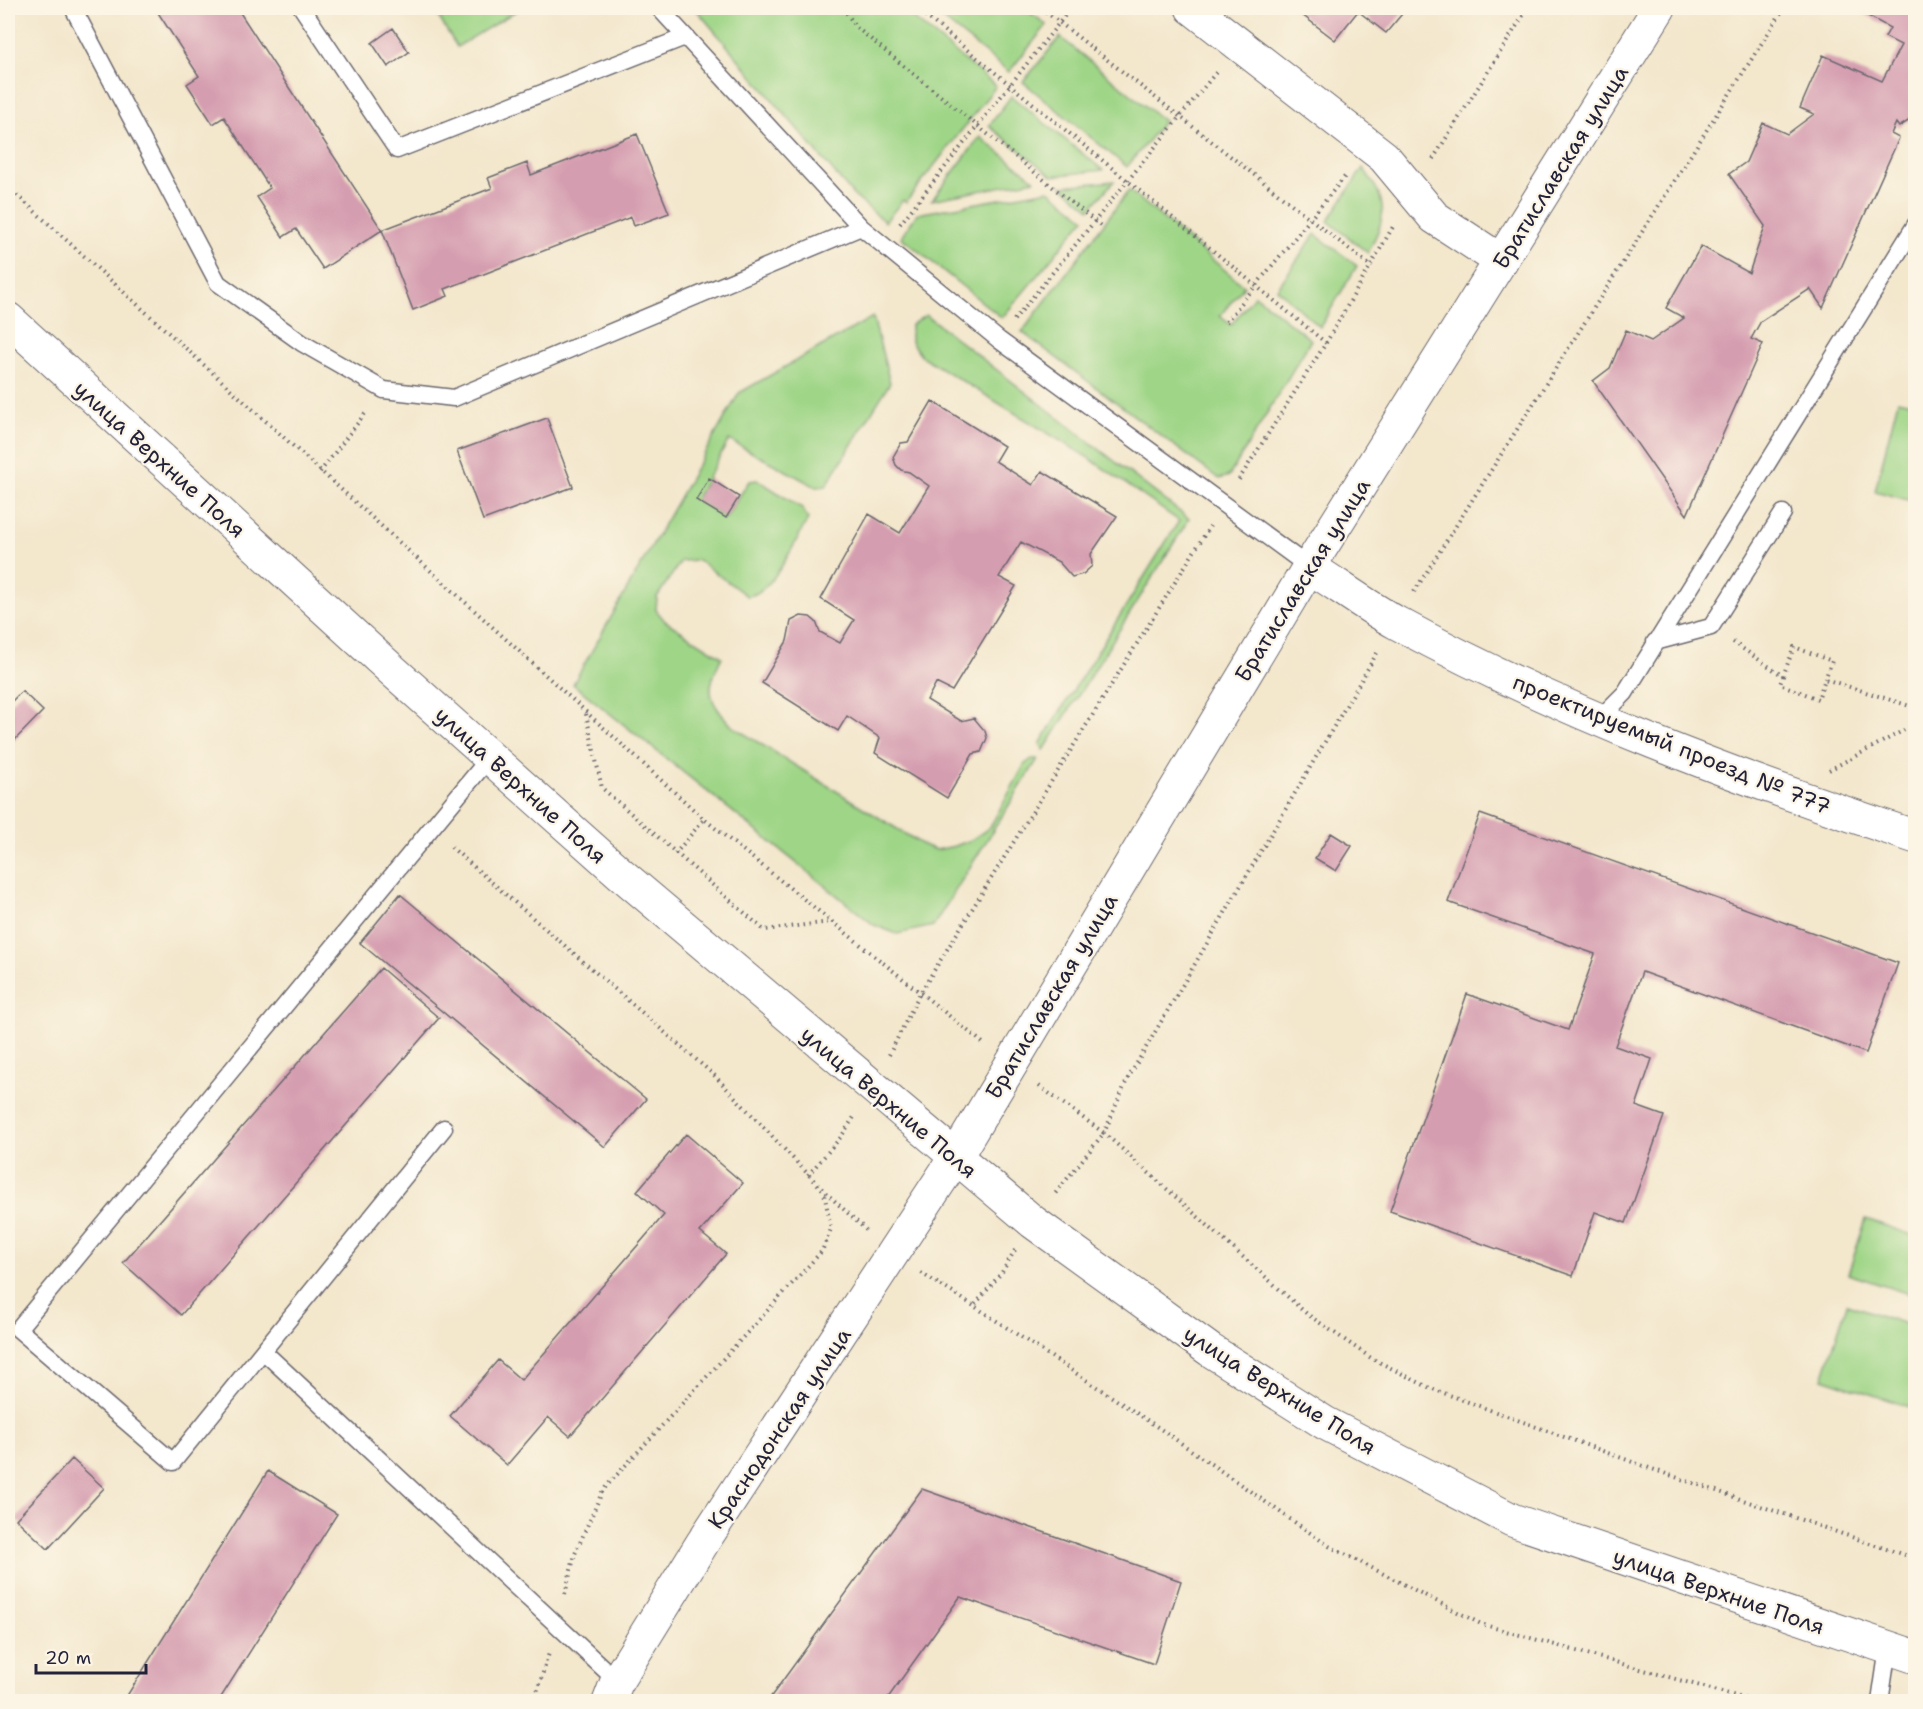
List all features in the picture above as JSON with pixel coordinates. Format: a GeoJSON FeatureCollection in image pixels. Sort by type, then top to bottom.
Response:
{"type":"FeatureCollection","features":[{"type":"Feature","properties":{"kind":"main road"},"geometry":{"type":"LineString","coordinates":[[1192,8],[1384,157],[1434,217],[1501,261]]}},
{"type":"Feature","properties":{"kind":"main road","name":"Братиславская улица"},"geometry":{"type":"LineString","coordinates":[[955,1158],[1309,567],[1659,8]]}},
{"type":"Feature","properties":{"kind":"main road","name":"улица Верхние Поля"},"geometry":{"type":"LineString","coordinates":[[8,319],[490,758],[621,874],[1033,1222],[1210,1350],[1324,1423],[1512,1520],[1902,1653]]}},
{"type":"Feature","properties":{"kind":"main road","name":"проектируемый проезд № 777"},"geometry":{"type":"LineString","coordinates":[[1309,567],[1395,622],[1500,675],[1599,719],[1785,794],[1916,837]]}},
{"type":"Feature","properties":{"kind":"main road","name":"Краснодонская улица"},"geometry":{"type":"LineString","coordinates":[[613,1691],[703,1542],[893,1256],[955,1158]]}},
{"type":"Feature","properties":{"kind":"lane"},"geometry":{"type":"LineString","coordinates":[[74,8],[218,283],[302,343],[384,390],[454,398],[861,227]]}},
{"type":"Feature","properties":{"kind":"lane"},"geometry":{"type":"LineString","coordinates":[[302,8],[397,150],[685,37]]}},
{"type":"Feature","properties":{"kind":"lane"},"geometry":{"type":"LineString","coordinates":[[659,8],[861,227],[883,246],[999,340],[1309,567]]}},
{"type":"Feature","properties":{"kind":"lane"},"geometry":{"type":"LineString","coordinates":[[1599,719],[1625,693],[1916,224]]}},
{"type":"Feature","properties":{"kind":"lane"},"geometry":{"type":"LineString","coordinates":[[1655,642],[1711,627],[1783,513]]}},
{"type":"Feature","properties":{"kind":"lane"},"geometry":{"type":"LineString","coordinates":[[444,1128],[173,1462],[13,1326],[490,758]]}},
{"type":"Feature","properties":{"kind":"lane"},"geometry":{"type":"LineString","coordinates":[[263,1351],[557,1625],[613,1691]]}},
{"type":"Feature","properties":{"kind":"lane"},"geometry":{"type":"LineString","coordinates":[[1880,1701],[1902,1653]]}},
{"type":"Feature","properties":{"kind":"path"},"geometry":{"type":"LineString","coordinates":[[843,8],[857,28],[976,127],[1102,227]]}},
{"type":"Feature","properties":{"kind":"path"},"geometry":{"type":"LineString","coordinates":[[916,8],[1257,284],[1326,343]]}},
{"type":"Feature","properties":{"kind":"path"},"geometry":{"type":"LineString","coordinates":[[1041,8],[1372,267]]}},
{"type":"Feature","properties":{"kind":"path"},"geometry":{"type":"LineString","coordinates":[[883,246],[1071,8]]}},
{"type":"Feature","properties":{"kind":"path"},"geometry":{"type":"LineString","coordinates":[[808,1175],[841,1137],[872,1088],[920,993],[1223,504],[1326,343],[1372,267],[1412,193],[1528,8]]}},
{"type":"Feature","properties":{"kind":"path"},"geometry":{"type":"LineString","coordinates":[[974,1306],[1002,1272],[1033,1222],[1104,1133],[1127,1080],[1395,622],[1784,8]]}},
{"type":"Feature","properties":{"kind":"path"},"geometry":{"type":"LineString","coordinates":[[999,340],[1238,43]]}},
{"type":"Feature","properties":{"kind":"path"},"geometry":{"type":"LineString","coordinates":[[1226,322],[1371,146]]}},
{"type":"Feature","properties":{"kind":"path"},"geometry":{"type":"LineString","coordinates":[[8,187],[704,819],[1009,1065],[1104,1133],[1306,1314],[1371,1358],[1430,1388],[1649,1468],[1916,1559]]}},
{"type":"Feature","properties":{"kind":"path"},"geometry":{"type":"LineString","coordinates":[[320,472],[384,390]]}},
{"type":"Feature","properties":{"kind":"path"},"geometry":{"type":"LineString","coordinates":[[1711,627],[1783,676]]}},
{"type":"Feature","properties":{"kind":"path"},"geometry":{"type":"LineString","coordinates":[[1794,646],[1832,661],[1825,680],[1818,699],[1780,684],[1794,646]]}},
{"type":"Feature","properties":{"kind":"path"},"geometry":{"type":"LineString","coordinates":[[1825,680],[1916,708]]}},
{"type":"Feature","properties":{"kind":"path"},"geometry":{"type":"LineString","coordinates":[[585,713],[602,788],[764,930],[831,922]]}},
{"type":"Feature","properties":{"kind":"path"},"geometry":{"type":"LineString","coordinates":[[1785,794],[1916,724]]}},
{"type":"Feature","properties":{"kind":"path"},"geometry":{"type":"LineString","coordinates":[[675,854],[704,819]]}},
{"type":"Feature","properties":{"kind":"path"},"geometry":{"type":"LineString","coordinates":[[431,829],[714,1075],[808,1175],[893,1256],[974,1306],[1162,1430],[1329,1546],[1481,1624],[1757,1701]]}},
{"type":"Feature","properties":{"kind":"path"},"geometry":{"type":"LineString","coordinates":[[534,1701],[575,1554],[603,1491],[822,1251],[831,1229],[824,1191]]}},
{"type":"Feature","properties":{"kind":"green space"},"geometry":{"type":"Polygon","coordinates":[[[433,8],[521,8],[457,47],[433,8]]]}},
{"type":"Feature","properties":{"kind":"green space"},"geometry":{"type":"Polygon","coordinates":[[[695,8],[901,8],[996,86],[906,202],[903,200],[885,222],[854,196],[695,8]]]}},
{"type":"Feature","properties":{"kind":"green space"},"geometry":{"type":"Polygon","coordinates":[[[929,8],[1024,8],[1047,25],[1009,72],[929,8]]]}},
{"type":"Feature","properties":{"kind":"green space"},"geometry":{"type":"Polygon","coordinates":[[[1060,37],[1164,121],[1127,167],[1023,82],[1060,37]]]}},
{"type":"Feature","properties":{"kind":"green space"},"geometry":{"type":"Polygon","coordinates":[[[1011,96],[1103,170],[1052,176],[989,126],[1011,96]]]}},
{"type":"Feature","properties":{"kind":"green space"},"geometry":{"type":"Polygon","coordinates":[[[980,137],[1035,180],[932,200],[980,137]]]}},
{"type":"Feature","properties":{"kind":"green space"},"geometry":{"type":"Polygon","coordinates":[[[1363,168],[1377,191],[1382,209],[1379,229],[1368,253],[1328,221],[1363,168]]]}},
{"type":"Feature","properties":{"kind":"green space"},"geometry":{"type":"Polygon","coordinates":[[[1114,181],[1090,209],[1062,186],[1114,181]]]}},
{"type":"Feature","properties":{"kind":"green space"},"geometry":{"type":"Polygon","coordinates":[[[1049,190],[1085,218],[1002,318],[901,237],[917,214],[1049,190]]]}},
{"type":"Feature","properties":{"kind":"green space"},"geometry":{"type":"Polygon","coordinates":[[[1129,190],[1244,286],[1220,316],[1231,325],[1255,295],[1311,340],[1229,476],[1219,479],[1022,332],[1129,190]]]}},
{"type":"Feature","properties":{"kind":"green space"},"geometry":{"type":"Polygon","coordinates":[[[1315,234],[1357,266],[1320,327],[1277,289],[1315,234]]]}},
{"type":"Feature","properties":{"kind":"green space"},"geometry":{"type":"Polygon","coordinates":[[[926,315],[1189,519],[1044,750],[1040,744],[1179,521],[1087,457],[921,356],[911,342],[911,325],[926,315]]]}},
{"type":"Feature","properties":{"kind":"green space"},"geometry":{"type":"Polygon","coordinates":[[[873,317],[890,383],[826,486],[816,487],[729,440],[696,499],[726,518],[749,481],[758,480],[802,508],[808,519],[774,577],[756,593],[747,596],[698,560],[681,561],[657,597],[656,610],[665,621],[722,657],[713,678],[711,694],[713,701],[732,726],[923,845],[936,850],[955,846],[971,840],[990,827],[1025,764],[1032,759],[1038,759],[933,926],[897,934],[874,925],[573,684],[739,393],[873,317]]]}},
{"type":"Feature","properties":{"kind":"green space"},"geometry":{"type":"Polygon","coordinates":[[[1898,400],[1915,404],[1915,502],[1875,491],[1898,400]]]}},
{"type":"Feature","properties":{"kind":"green space"},"geometry":{"type":"Polygon","coordinates":[[[1866,1219],[1915,1236],[1915,1296],[1848,1274],[1866,1219]]]}},
{"type":"Feature","properties":{"kind":"green space"},"geometry":{"type":"Polygon","coordinates":[[[1847,1304],[1915,1327],[1915,1409],[1823,1378],[1847,1304]]]}},
{"type":"Feature","properties":{"kind":"building"},"geometry":{"type":"Polygon","coordinates":[[[155,8],[237,8],[382,230],[323,269],[296,229],[283,237],[257,197],[270,188],[224,117],[213,124],[187,84],[199,76],[155,8]]]}},
{"type":"Feature","properties":{"kind":"building"},"geometry":{"type":"Polygon","coordinates":[[[1293,8],[1407,8],[1386,33],[1358,11],[1335,40],[1293,8]]]}},
{"type":"Feature","properties":{"kind":"building"},"geometry":{"type":"Polygon","coordinates":[[[1861,8],[1916,8],[1916,116],[1899,127],[1896,123],[1891,134],[1899,138],[1823,308],[1810,289],[1761,321],[1751,339],[1763,344],[1687,515],[1593,381],[1610,368],[1626,330],[1651,341],[1684,318],[1666,308],[1701,246],[1749,273],[1765,226],[1729,174],[1746,162],[1763,123],[1787,134],[1814,114],[1800,108],[1823,55],[1882,81],[1901,45],[1885,37],[1890,28],[1859,11],[1861,8]]]}},
{"type":"Feature","properties":{"kind":"building"},"geometry":{"type":"Polygon","coordinates":[[[393,28],[409,52],[388,67],[372,43],[393,28]]]}},
{"type":"Feature","properties":{"kind":"building"},"geometry":{"type":"Polygon","coordinates":[[[637,134],[669,213],[634,226],[631,217],[445,289],[448,296],[413,310],[382,230],[492,188],[488,178],[527,163],[531,175],[637,134]]]}},
{"type":"Feature","properties":{"kind":"building"},"geometry":{"type":"Polygon","coordinates":[[[932,401],[1004,446],[995,461],[1033,485],[1042,471],[1117,516],[1091,554],[1092,566],[1083,574],[1072,577],[1059,562],[1021,542],[999,577],[1016,586],[952,691],[936,683],[927,700],[961,721],[974,718],[985,731],[987,738],[981,752],[973,754],[947,798],[875,753],[880,738],[847,716],[838,731],[762,683],[787,641],[791,621],[801,616],[810,617],[816,622],[820,632],[840,643],[854,620],[821,599],[869,514],[900,533],[929,486],[909,472],[901,470],[893,457],[901,443],[908,442],[932,401]]]}},
{"type":"Feature","properties":{"kind":"building"},"geometry":{"type":"Polygon","coordinates":[[[547,418],[573,487],[483,520],[457,451],[547,418]]]}},
{"type":"Feature","properties":{"kind":"building"},"geometry":{"type":"Polygon","coordinates":[[[709,478],[739,497],[726,518],[696,500],[709,478]]]}},
{"type":"Feature","properties":{"kind":"building"},"geometry":{"type":"Polygon","coordinates":[[[22,691],[43,711],[8,747],[8,705],[22,691]]]}},
{"type":"Feature","properties":{"kind":"building"},"geometry":{"type":"Polygon","coordinates":[[[1480,814],[1898,963],[1866,1053],[1642,972],[1615,1046],[1652,1059],[1636,1106],[1664,1116],[1626,1223],[1595,1212],[1573,1276],[1390,1211],[1467,994],[1568,1030],[1595,954],[1448,902],[1480,814]]]}},
{"type":"Feature","properties":{"kind":"building"},"geometry":{"type":"Polygon","coordinates":[[[1331,833],[1352,846],[1336,871],[1315,858],[1331,833]]]}},
{"type":"Feature","properties":{"kind":"building"},"geometry":{"type":"Polygon","coordinates":[[[400,894],[646,1099],[605,1147],[360,943],[400,894]]]}},
{"type":"Feature","properties":{"kind":"building"},"geometry":{"type":"Polygon","coordinates":[[[381,968],[439,1018],[181,1315],[123,1263],[381,968]]]}},
{"type":"Feature","properties":{"kind":"building"},"geometry":{"type":"Polygon","coordinates":[[[686,1134],[743,1183],[700,1232],[726,1254],[570,1436],[548,1417],[507,1465],[450,1416],[498,1360],[521,1380],[664,1215],[637,1191],[686,1134]]]}},
{"type":"Feature","properties":{"kind":"building"},"geometry":{"type":"Polygon","coordinates":[[[72,1459],[104,1488],[48,1549],[16,1519],[72,1459]]]}},
{"type":"Feature","properties":{"kind":"building"},"geometry":{"type":"Polygon","coordinates":[[[268,1471],[337,1514],[218,1702],[123,1702],[268,1471]]]}},
{"type":"Feature","properties":{"kind":"building"},"geometry":{"type":"Polygon","coordinates":[[[922,1489],[1181,1581],[1154,1664],[960,1597],[885,1702],[767,1702],[922,1489]]]}}]}
